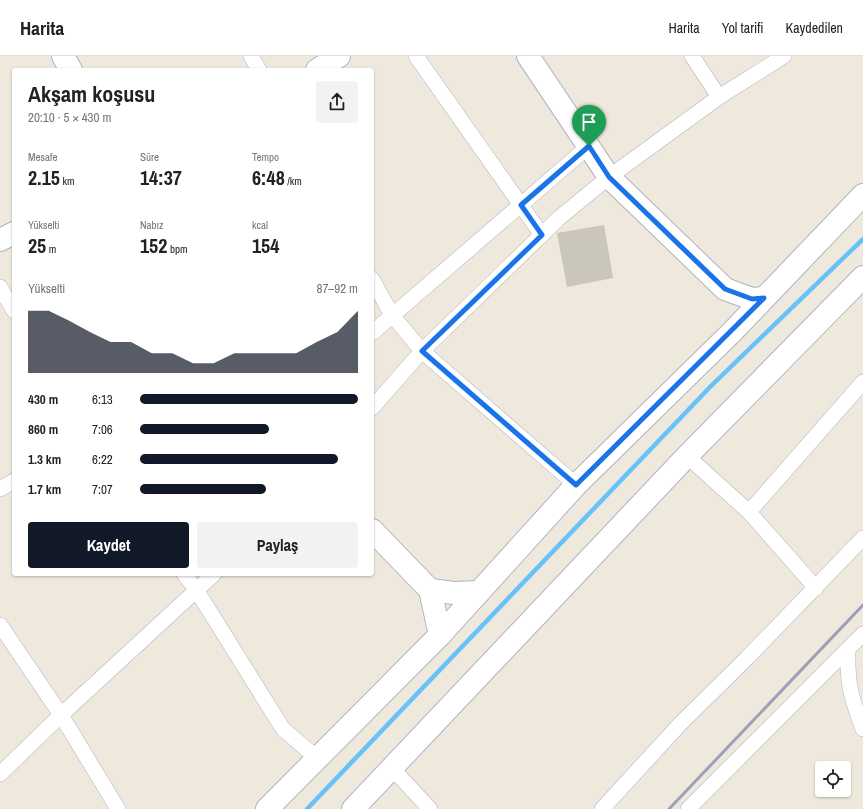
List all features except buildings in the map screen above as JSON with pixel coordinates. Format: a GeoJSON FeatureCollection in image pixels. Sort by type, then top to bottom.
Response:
{"type":"FeatureCollection","features":[{"type":"Feature","properties":{"kind":"main road"},"geometry":{"type":"LineString","coordinates":[[63,56],[69,68]]}},
{"type":"Feature","properties":{"kind":"main road"},"geometry":{"type":"LineString","coordinates":[[320,68],[339,56]]}},
{"type":"Feature","properties":{"kind":"main road"},"geometry":{"type":"LineString","coordinates":[[528,56],[609,177],[725,289],[747,298],[764,298]]}},
{"type":"Feature","properties":{"kind":"main road"},"geometry":{"type":"LineString","coordinates":[[267,809],[440,635],[576,485],[732,332],[863,195]]}},
{"type":"Feature","properties":{"kind":"main road"},"geometry":{"type":"LineString","coordinates":[[0,240],[12,234]]}},
{"type":"Feature","properties":{"kind":"main road"},"geometry":{"type":"LineString","coordinates":[[353,809],[687,456],[863,277]]}},
{"type":"Feature","properties":{"kind":"main road"},"geometry":{"type":"LineString","coordinates":[[725,289],[732,332]]}},
{"type":"Feature","properties":{"kind":"main road"},"geometry":{"type":"LineString","coordinates":[[374,532],[430,590],[440,635]]}},
{"type":"Feature","properties":{"kind":"main road"},"geometry":{"type":"LineString","coordinates":[[430,590],[454,593],[479,592]]}},
{"type":"Feature","properties":{"kind":"street"},"geometry":{"type":"LineString","coordinates":[[251,56],[258,68]]}},
{"type":"Feature","properties":{"kind":"street"},"geometry":{"type":"LineString","coordinates":[[416,56],[542,235]]}},
{"type":"Feature","properties":{"kind":"street"},"geometry":{"type":"LineString","coordinates":[[692,56],[719,96]]}},
{"type":"Feature","properties":{"kind":"street"},"geometry":{"type":"LineString","coordinates":[[374,406],[422,351],[542,235],[609,177],[719,96],[784,56]]}},
{"type":"Feature","properties":{"kind":"street"},"geometry":{"type":"LineString","coordinates":[[374,331],[589,146]]}},
{"type":"Feature","properties":{"kind":"street"},"geometry":{"type":"LineString","coordinates":[[374,282],[392,315],[422,351],[576,485]]}},
{"type":"Feature","properties":{"kind":"street"},"geometry":{"type":"LineString","coordinates":[[0,287],[12,308]]}},
{"type":"Feature","properties":{"kind":"street"},"geometry":{"type":"LineString","coordinates":[[749,512],[863,382]]}},
{"type":"Feature","properties":{"kind":"street"},"geometry":{"type":"LineString","coordinates":[[687,456],[749,512],[816,588]]}},
{"type":"Feature","properties":{"kind":"street"},"geometry":{"type":"LineString","coordinates":[[0,489],[12,482]]}},
{"type":"Feature","properties":{"kind":"street"},"geometry":{"type":"LineString","coordinates":[[602,809],[681,723],[816,588],[863,538]]}},
{"type":"Feature","properties":{"kind":"street"},"geometry":{"type":"LineString","coordinates":[[186,576],[197,591],[283,729],[317,758]]}},
{"type":"Feature","properties":{"kind":"street"},"geometry":{"type":"LineString","coordinates":[[0,774],[61,715],[212,576]]}},
{"type":"Feature","properties":{"kind":"street"},"geometry":{"type":"LineString","coordinates":[[0,625],[61,715],[118,809]]}},
{"type":"Feature","properties":{"kind":"street"},"geometry":{"type":"LineString","coordinates":[[857,643],[848,668],[851,698],[863,729]]}},
{"type":"Feature","properties":{"kind":"street"},"geometry":{"type":"LineString","coordinates":[[688,809],[857,643]]}},
{"type":"Feature","properties":{"kind":"street"},"geometry":{"type":"LineString","coordinates":[[392,768],[430,809]]}},
{"type":"Feature","properties":{"kind":"waterway"},"geometry":{"type":"LineString","coordinates":[[307,809],[711,386],[863,239]]}},
{"type":"Feature","properties":{"kind":"railway"},"geometry":{"type":"LineString","coordinates":[[669,809],[863,605]]}},
{"type":"Feature","properties":{"kind":"route"},"geometry":{"type":"LineString","coordinates":[[589,146],[609,177],[725,289],[742,297],[752,299],[764,298],[732,332],[576,485],[422,351],[542,235],[521,205],[589,146]]}}]}
